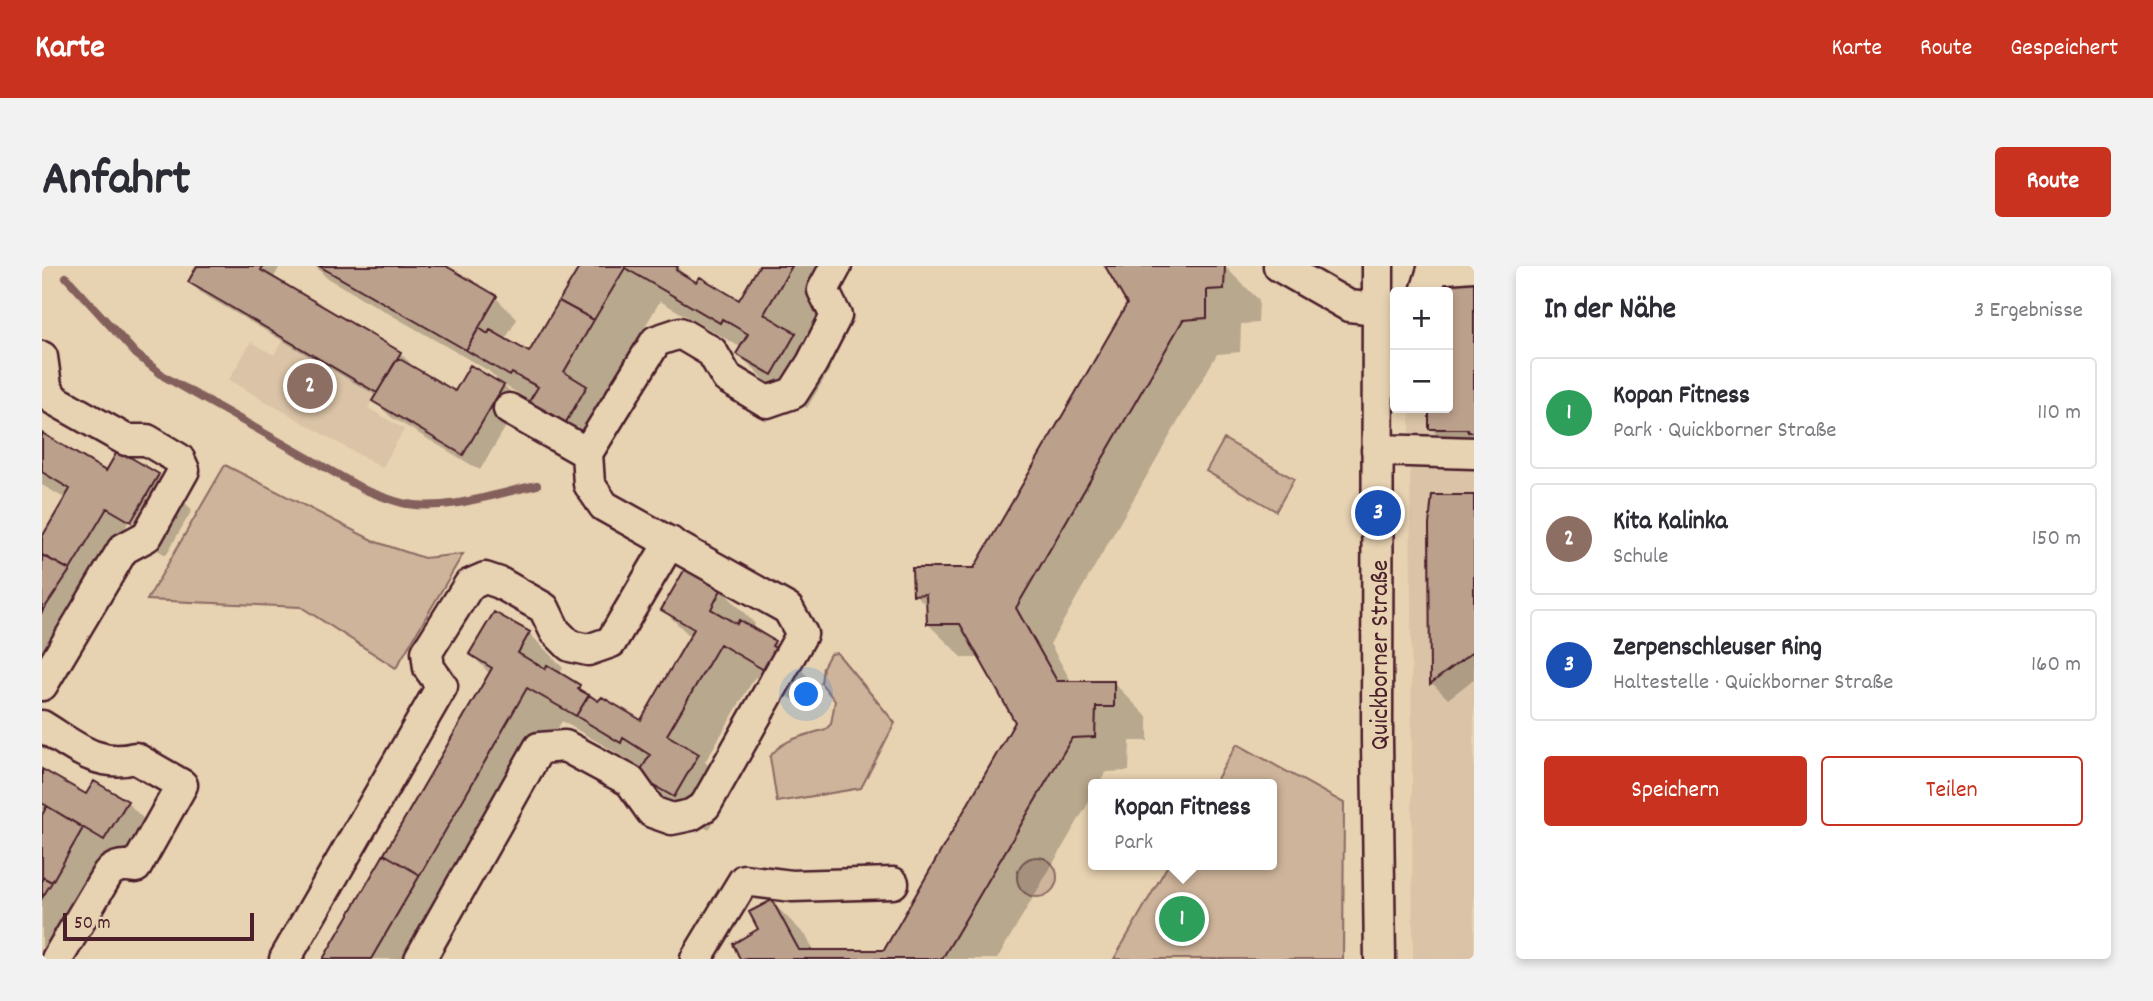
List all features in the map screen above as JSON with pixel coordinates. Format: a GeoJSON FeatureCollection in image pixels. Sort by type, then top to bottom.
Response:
{"type":"FeatureCollection","features":[{"type":"Feature","properties":{"kind":"street"},"geometry":{"type":"LineString","coordinates":[[420,959],[540,748],[565,746],[630,781],[652,812],[672,819],[691,815],[705,806],[802,635],[789,609],[604,506],[589,484],[587,453],[656,341],[680,332],[712,352],[727,377],[767,402],[793,393],[836,316],[822,290],[836,266]]}},
{"type":"Feature","properties":{"kind":"street"},"geometry":{"type":"LineString","coordinates":[[1279,266],[1349,306],[1377,309]]}},
{"type":"Feature","properties":{"kind":"street","name":"Quickborner Straße"},"geometry":{"type":"LineString","coordinates":[[1378,266],[1377,309],[1386,349],[1377,450],[1380,959]]}},
{"type":"Feature","properties":{"kind":"street"},"geometry":{"type":"LineString","coordinates":[[1428,287],[1433,269],[1473,266]]}},
{"type":"Feature","properties":{"kind":"street"},"geometry":{"type":"LineString","coordinates":[[42,357],[46,386],[54,399],[126,440],[147,440],[179,459],[184,470],[146,536],[123,549],[42,685]]}},
{"type":"Feature","properties":{"kind":"street"},"geometry":{"type":"LineString","coordinates":[[509,409],[587,453]]}},
{"type":"Feature","properties":{"kind":"street"},"geometry":{"type":"LineString","coordinates":[[1377,450],[1474,453]]}},
{"type":"Feature","properties":{"kind":"street"},"geometry":{"type":"LineString","coordinates":[[285,959],[442,686],[429,668],[427,652],[469,585],[485,578],[500,583],[544,608],[555,631],[570,646],[587,650],[611,642],[670,542]]}},
{"type":"Feature","properties":{"kind":"street"},"geometry":{"type":"LineString","coordinates":[[42,726],[95,758],[107,762],[122,762],[135,758],[182,785],[135,867],[115,867],[108,873],[57,959]]}},
{"type":"Feature","properties":{"kind":"street"},"geometry":{"type":"LineString","coordinates":[[696,959],[744,880],[792,886],[893,883]]}},
{"type":"Feature","properties":{"kind":"shaded area"},"geometry":{"type":"Polygon","coordinates":[[[1424,266],[1474,266],[1474,959],[1413,959],[1410,413],[1453,413],[1453,287],[1410,287],[1410,281],[1424,266]]]}},
{"type":"Feature","properties":{"kind":"shaded area"},"geometry":{"type":"Polygon","coordinates":[[[307,298],[401,352],[368,408],[404,429],[382,468],[229,380],[251,342],[274,355],[307,298]]]}},
{"type":"Feature","properties":{"kind":"shaded area"},"geometry":{"type":"Polygon","coordinates":[[[1224,439],[1294,479],[1276,511],[1206,471],[1224,439]]]}},
{"type":"Feature","properties":{"kind":"shaded area"},"geometry":{"type":"Polygon","coordinates":[[[225,465],[376,542],[424,558],[463,554],[396,668],[301,607],[147,600],[225,465]]]}},
{"type":"Feature","properties":{"kind":"shaded area"},"geometry":{"type":"Polygon","coordinates":[[[837,653],[895,723],[861,788],[777,802],[770,757],[788,742],[826,729],[831,724],[835,701],[821,683],[823,667],[830,654],[837,653]]]}},
{"type":"Feature","properties":{"kind":"shaded area"},"geometry":{"type":"Polygon","coordinates":[[[1237,744],[1344,803],[1343,959],[1114,959],[1165,870],[1277,870],[1277,779],[1217,779],[1237,744]]]}},
{"type":"Feature","properties":{"kind":"shaded area"},"geometry":{"type":"Polygon","coordinates":[[[1037,857],[1045,858],[1051,863],[1056,869],[1056,885],[1051,891],[1045,896],[1037,897],[1029,896],[1023,891],[1018,885],[1017,877],[1018,869],[1023,863],[1029,858],[1037,857]]]}},
{"type":"Feature","properties":{"kind":"building"},"geometry":{"type":"Polygon","coordinates":[[[197,266],[263,266],[261,270],[401,352],[377,393],[188,282],[197,266]]]}},
{"type":"Feature","properties":{"kind":"building"},"geometry":{"type":"Polygon","coordinates":[[[319,266],[446,266],[497,296],[466,350],[319,266]]]}},
{"type":"Feature","properties":{"kind":"building"},"geometry":{"type":"Polygon","coordinates":[[[580,266],[678,266],[676,270],[696,282],[700,277],[739,300],[759,266],[792,266],[764,314],[796,333],[772,375],[736,354],[748,334],[722,319],[720,323],[625,268],[594,320],[559,301],[580,266]]]}},
{"type":"Feature","properties":{"kind":"building"},"geometry":{"type":"Polygon","coordinates":[[[1105,266],[1225,266],[1224,289],[1207,290],[1207,318],[1183,320],[1016,608],[1057,681],[1114,681],[1114,707],[1096,707],[1095,737],[1072,738],[942,959],[740,959],[733,944],[758,929],[749,912],[772,900],[799,950],[884,950],[1015,722],[960,624],[927,624],[926,594],[913,595],[912,568],[974,568],[1127,304],[1105,266]]]}},
{"type":"Feature","properties":{"kind":"building"},"geometry":{"type":"Polygon","coordinates":[[[1474,274],[1474,432],[1468,432],[1468,429],[1429,429],[1429,413],[1453,413],[1453,287],[1437,287],[1437,279],[1474,274]]]}},
{"type":"Feature","properties":{"kind":"building"},"geometry":{"type":"Polygon","coordinates":[[[559,301],[594,320],[564,372],[587,386],[562,429],[525,408],[538,387],[512,373],[510,376],[466,350],[479,328],[488,334],[490,330],[529,352],[559,301]]]}},
{"type":"Feature","properties":{"kind":"building"},"geometry":{"type":"Polygon","coordinates":[[[398,358],[455,391],[470,365],[504,385],[463,455],[372,401],[398,358]]]}},
{"type":"Feature","properties":{"kind":"building"},"geometry":{"type":"Polygon","coordinates":[[[42,433],[106,471],[118,450],[159,474],[131,522],[107,508],[70,570],[42,555],[42,537],[70,489],[42,472],[42,433]]]}},
{"type":"Feature","properties":{"kind":"building"},"geometry":{"type":"Polygon","coordinates":[[[1432,495],[1474,495],[1474,651],[1430,684],[1429,525],[1432,495]]]}},
{"type":"Feature","properties":{"kind":"building"},"geometry":{"type":"Polygon","coordinates":[[[42,555],[70,570],[42,612],[42,555]]]}},
{"type":"Feature","properties":{"kind":"building"},"geometry":{"type":"Polygon","coordinates":[[[686,567],[722,588],[711,609],[737,624],[739,620],[775,641],[772,646],[782,652],[769,673],[720,644],[667,735],[699,754],[674,797],[637,776],[650,755],[623,738],[621,743],[576,716],[589,695],[598,701],[602,697],[641,720],[694,629],[661,610],[686,567]]]}},
{"type":"Feature","properties":{"kind":"building"},"geometry":{"type":"Polygon","coordinates":[[[494,612],[530,632],[518,653],[545,669],[547,665],[580,685],[578,689],[589,695],[576,716],[527,688],[420,875],[384,854],[492,668],[469,654],[494,612]]]}},
{"type":"Feature","properties":{"kind":"building"},"geometry":{"type":"Polygon","coordinates":[[[42,769],[86,794],[94,781],[128,801],[104,840],[42,803],[42,769]]]}},
{"type":"Feature","properties":{"kind":"building"},"geometry":{"type":"Polygon","coordinates":[[[47,806],[83,828],[52,882],[42,877],[42,815],[47,806]]]}},
{"type":"Feature","properties":{"kind":"building"},"geometry":{"type":"Polygon","coordinates":[[[384,854],[420,875],[371,959],[323,959],[384,854]]]}},
{"type":"Feature","properties":{"kind":"building"},"geometry":{"type":"Polygon","coordinates":[[[42,877],[52,882],[42,898],[42,877]]]}},
{"type":"Feature","properties":{"kind":"waterway"},"geometry":{"type":"LineString","coordinates":[[66,277],[136,354],[165,377],[365,490],[391,500],[423,506],[456,503],[537,485]]}},
{"type":"Feature","properties":{"kind":"place","name":"Kita Kalinka"},"geometry":{"type":"Point","coordinates":[310,386]}},
{"type":"Feature","properties":{"kind":"place","name":"Zerpenschleuser Ring"},"geometry":{"type":"Point","coordinates":[1378,513]}},
{"type":"Feature","properties":{"kind":"place","name":"Kopan Fitness"},"geometry":{"type":"Point","coordinates":[1182,919]}}]}
